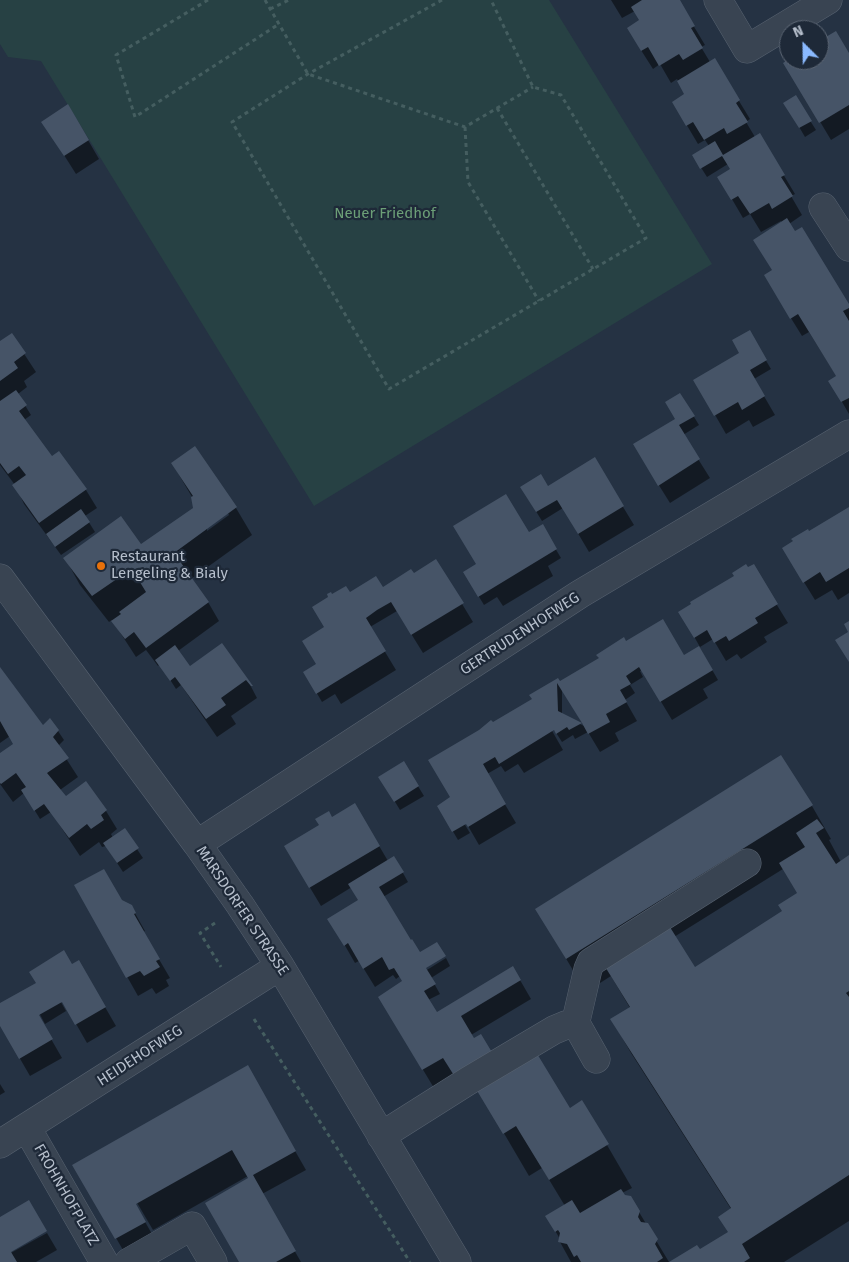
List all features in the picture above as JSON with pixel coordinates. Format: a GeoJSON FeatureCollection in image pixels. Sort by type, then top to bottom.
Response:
{"type":"FeatureCollection","features":[{"type":"Feature","properties":{"kind":"street"},"geometry":{"type":"LineString","coordinates":[[718,0],[747,49],[828,0]]}},
{"type":"Feature","properties":{"kind":"street"},"geometry":{"type":"LineString","coordinates":[[823,207],[849,248]]}},
{"type":"Feature","properties":{"kind":"street","name":"GERTRUDENHOFWEG"},"geometry":{"type":"LineString","coordinates":[[197,844],[580,594],[849,434]]}},
{"type":"Feature","properties":{"kind":"street","name":"MARSDORFER STRASSE"},"geometry":{"type":"LineString","coordinates":[[0,578],[240,905],[280,966],[456,1262]]}},
{"type":"Feature","properties":{"kind":"street"},"geometry":{"type":"LineString","coordinates":[[575,1025],[586,974],[591,962],[747,863]]}},
{"type":"Feature","properties":{"kind":"street","name":"HEIDEHOFWEG"},"geometry":{"type":"LineString","coordinates":[[0,1144],[280,966]]}},
{"type":"Feature","properties":{"kind":"street"},"geometry":{"type":"LineString","coordinates":[[381,1136],[554,1030],[571,1024],[575,1025],[581,1030],[596,1060]]}},
{"type":"Feature","properties":{"kind":"street","name":"FROHNHOFPLATZ"},"geometry":{"type":"LineString","coordinates":[[27,1128],[104,1262]]}},
{"type":"Feature","properties":{"kind":"street"},"geometry":{"type":"LineString","coordinates":[[129,1262],[192,1226],[213,1262]]}},
{"type":"Feature","properties":{"kind":"path"},"geometry":{"type":"LineString","coordinates":[[208,0],[116,55],[135,117],[279,24]]}},
{"type":"Feature","properties":{"kind":"path"},"geometry":{"type":"LineString","coordinates":[[265,0],[308,74],[466,127]]}},
{"type":"Feature","properties":{"kind":"path"},"geometry":{"type":"LineString","coordinates":[[270,9],[289,0]]}},
{"type":"Feature","properties":{"kind":"path"},"geometry":{"type":"LineString","coordinates":[[442,0],[308,74],[232,122],[389,389],[646,238],[561,94],[533,87],[466,127]]}},
{"type":"Feature","properties":{"kind":"path"},"geometry":{"type":"LineString","coordinates":[[491,0],[533,87]]}},
{"type":"Feature","properties":{"kind":"path"},"geometry":{"type":"LineString","coordinates":[[497,108],[593,269]]}},
{"type":"Feature","properties":{"kind":"path"},"geometry":{"type":"LineString","coordinates":[[466,127],[468,182],[539,302]]}},
{"type":"Feature","properties":{"kind":"path"},"geometry":{"type":"LineString","coordinates":[[240,905],[200,933],[410,1262]]}},
{"type":"Feature","properties":{"kind":"green space","name":"Neuer Friedhof"},"geometry":{"type":"Polygon","coordinates":[[[0,0],[549,0],[712,264],[314,506],[41,61],[8,57],[0,44],[0,0]]]}},
{"type":"Feature","properties":{"kind":"building"},"geometry":{"type":"Polygon","coordinates":[[[642,0],[680,0],[695,26],[691,28],[703,48],[683,60],[679,54],[659,66],[648,47],[641,51],[627,28],[639,20],[631,7],[642,0]]]}},
{"type":"Feature","properties":{"kind":"building"},"geometry":{"type":"Polygon","coordinates":[[[836,31],[849,53],[849,105],[819,123],[787,70],[829,70],[829,35],[836,31]]]}},
{"type":"Feature","properties":{"kind":"building"},"geometry":{"type":"Polygon","coordinates":[[[715,58],[740,100],[736,103],[748,122],[727,134],[724,128],[704,140],[693,122],[686,126],[672,102],[684,94],[677,81],[715,58]]]}},
{"type":"Feature","properties":{"kind":"building"},"geometry":{"type":"Polygon","coordinates":[[[796,95],[812,121],[799,128],[783,103],[796,95]]]}},
{"type":"Feature","properties":{"kind":"building"},"geometry":{"type":"Polygon","coordinates":[[[68,104],[89,140],[64,156],[41,122],[68,104]]]}},
{"type":"Feature","properties":{"kind":"building"},"geometry":{"type":"Polygon","coordinates":[[[760,133],[785,175],[781,177],[793,196],[772,209],[769,203],[750,214],[738,196],[731,200],[717,177],[730,169],[722,156],[700,169],[692,155],[715,141],[723,155],[760,133]]]}},
{"type":"Feature","properties":{"kind":"building"},"geometry":{"type":"Polygon","coordinates":[[[787,218],[795,231],[802,227],[849,304],[849,308],[843,311],[849,321],[849,398],[841,402],[828,381],[836,376],[798,314],[790,319],[764,275],[772,270],[753,240],[787,218]]]}},
{"type":"Feature","properties":{"kind":"building"},"geometry":{"type":"Polygon","coordinates":[[[750,330],[767,360],[750,370],[765,396],[742,410],[738,402],[714,416],[693,380],[739,353],[732,340],[750,330]]]}},
{"type":"Feature","properties":{"kind":"building"},"geometry":{"type":"Polygon","coordinates":[[[12,333],[26,353],[14,362],[18,368],[0,381],[0,341],[12,333]]]}},
{"type":"Feature","properties":{"kind":"building"},"geometry":{"type":"Polygon","coordinates":[[[16,390],[27,405],[19,411],[52,456],[59,451],[87,489],[39,523],[12,485],[26,475],[19,466],[8,474],[0,463],[0,401],[16,390]]]}},
{"type":"Feature","properties":{"kind":"building"},"geometry":{"type":"Polygon","coordinates":[[[680,393],[695,416],[679,425],[700,459],[658,486],[633,444],[675,419],[665,402],[680,393]]]}},
{"type":"Feature","properties":{"kind":"building"},"geometry":{"type":"Polygon","coordinates":[[[195,446],[237,507],[174,553],[209,602],[146,648],[134,632],[125,639],[111,621],[121,614],[119,612],[146,592],[138,579],[135,582],[127,572],[92,596],[63,558],[121,516],[141,544],[193,508],[191,497],[193,496],[171,463],[195,446]]]}},
{"type":"Feature","properties":{"kind":"building"},"geometry":{"type":"Polygon","coordinates":[[[595,457],[624,506],[578,534],[557,500],[536,512],[520,487],[541,474],[548,486],[595,457]]]}},
{"type":"Feature","properties":{"kind":"building"},"geometry":{"type":"Polygon","coordinates":[[[506,494],[529,532],[543,524],[557,549],[478,597],[463,572],[476,564],[453,526],[506,494]]]}},
{"type":"Feature","properties":{"kind":"building"},"geometry":{"type":"Polygon","coordinates":[[[849,507],[849,568],[826,582],[820,572],[803,583],[782,548],[793,541],[791,539],[808,529],[809,531],[849,507]]]}},
{"type":"Feature","properties":{"kind":"building"},"geometry":{"type":"Polygon","coordinates":[[[81,509],[90,522],[55,547],[46,534],[81,509]]]}},
{"type":"Feature","properties":{"kind":"building"},"geometry":{"type":"Polygon","coordinates":[[[436,559],[464,603],[411,635],[391,602],[377,610],[366,618],[386,651],[316,694],[303,672],[316,664],[302,641],[324,627],[312,607],[328,597],[327,594],[331,592],[332,594],[346,586],[350,592],[376,576],[383,587],[411,569],[414,573],[436,559]]]}},
{"type":"Feature","properties":{"kind":"building"},"geometry":{"type":"Polygon","coordinates":[[[746,564],[748,567],[754,564],[778,604],[755,618],[758,623],[729,641],[726,636],[714,643],[707,630],[694,638],[678,612],[691,604],[690,602],[734,576],[732,573],[746,564]]]}},
{"type":"Feature","properties":{"kind":"building"},"geometry":{"type":"Polygon","coordinates":[[[663,619],[684,655],[699,646],[713,670],[660,702],[639,667],[626,676],[631,684],[620,690],[627,702],[606,714],[610,722],[588,734],[582,723],[569,730],[567,727],[556,734],[554,730],[499,764],[495,757],[483,764],[506,804],[468,827],[466,824],[452,832],[437,806],[450,797],[428,760],[479,730],[491,720],[493,722],[532,699],[529,695],[558,678],[560,681],[599,658],[596,655],[624,637],[626,641],[663,619]],[[557,683],[558,711],[582,723],[557,683]]]}},
{"type":"Feature","properties":{"kind":"building"},"geometry":{"type":"Polygon","coordinates":[[[849,621],[849,662],[835,640],[848,632],[844,624],[849,621]]]}},
{"type":"Feature","properties":{"kind":"building"},"geometry":{"type":"Polygon","coordinates":[[[222,643],[253,686],[246,680],[221,698],[226,705],[206,719],[175,677],[170,681],[155,660],[175,645],[190,666],[222,643]]]}},
{"type":"Feature","properties":{"kind":"building"},"geometry":{"type":"Polygon","coordinates":[[[0,667],[43,725],[50,718],[59,730],[53,737],[69,758],[47,773],[66,796],[86,781],[107,810],[101,815],[104,820],[91,829],[87,824],[69,838],[44,804],[34,811],[21,790],[26,787],[16,773],[0,783],[0,753],[13,744],[0,721],[0,667]]]}},
{"type":"Feature","properties":{"kind":"building"},"geometry":{"type":"Polygon","coordinates":[[[781,755],[813,805],[566,959],[535,909],[781,755]]]}},
{"type":"Feature","properties":{"kind":"building"},"geometry":{"type":"Polygon","coordinates":[[[404,761],[419,786],[394,802],[378,777],[404,761]]]}},
{"type":"Feature","properties":{"kind":"building"},"geometry":{"type":"Polygon","coordinates":[[[355,803],[380,846],[309,888],[284,846],[319,825],[315,819],[329,811],[332,817],[355,803]]]}},
{"type":"Feature","properties":{"kind":"building"},"geometry":{"type":"Polygon","coordinates":[[[817,819],[824,828],[816,833],[836,864],[849,855],[849,991],[846,993],[849,997],[849,1175],[742,1244],[750,1258],[744,1262],[669,1262],[697,1245],[700,1249],[728,1232],[718,1217],[731,1208],[610,1019],[630,1007],[604,965],[668,924],[695,967],[782,911],[778,905],[797,893],[779,863],[805,847],[796,833],[817,819]]]}},
{"type":"Feature","properties":{"kind":"building"},"geometry":{"type":"Polygon","coordinates":[[[125,828],[139,848],[117,863],[103,843],[125,828]]]}},
{"type":"Feature","properties":{"kind":"building"},"geometry":{"type":"Polygon","coordinates":[[[394,856],[404,872],[379,887],[420,952],[437,942],[446,956],[426,968],[436,984],[424,991],[437,1012],[513,966],[521,980],[461,1016],[474,1038],[481,1034],[493,1054],[455,1077],[443,1058],[422,1070],[378,997],[402,981],[394,968],[389,970],[382,957],[363,969],[348,943],[344,946],[327,919],[358,900],[348,884],[394,856]]]}},
{"type":"Feature","properties":{"kind":"building"},"geometry":{"type":"Polygon","coordinates":[[[104,869],[122,900],[132,905],[136,913],[134,914],[160,959],[156,961],[160,967],[144,976],[140,971],[126,978],[74,885],[104,869]]]}},
{"type":"Feature","properties":{"kind":"building"},"geometry":{"type":"Polygon","coordinates":[[[64,950],[72,964],[79,960],[106,1007],[75,1025],[62,1002],[39,1015],[53,1039],[19,1059],[0,1026],[0,1003],[36,983],[29,972],[64,950]]]}},
{"type":"Feature","properties":{"kind":"building"},"geometry":{"type":"Polygon","coordinates":[[[536,1052],[570,1108],[582,1100],[609,1144],[549,1180],[516,1126],[503,1134],[476,1089],[536,1052]]]}},
{"type":"Feature","properties":{"kind":"building"},"geometry":{"type":"Polygon","coordinates":[[[248,1065],[296,1151],[253,1175],[296,1251],[276,1262],[239,1262],[205,1203],[248,1178],[232,1150],[136,1204],[146,1222],[115,1239],[72,1165],[248,1065]]]}},
{"type":"Feature","properties":{"kind":"building"},"geometry":{"type":"Polygon","coordinates":[[[621,1189],[625,1195],[631,1196],[640,1211],[638,1217],[641,1222],[648,1223],[658,1239],[655,1244],[663,1258],[657,1262],[581,1262],[577,1255],[574,1257],[567,1244],[558,1242],[560,1233],[558,1230],[555,1232],[545,1216],[572,1200],[580,1213],[621,1189]]]}},
{"type":"Feature","properties":{"kind":"building"},"geometry":{"type":"Polygon","coordinates":[[[29,1200],[47,1231],[11,1252],[17,1262],[0,1262],[0,1217],[29,1200]]]}},
{"type":"Feature","properties":{"kind":"place","name":"Restaurant Lengeling & Bialy"},"geometry":{"type":"Point","coordinates":[101,566]}}]}
